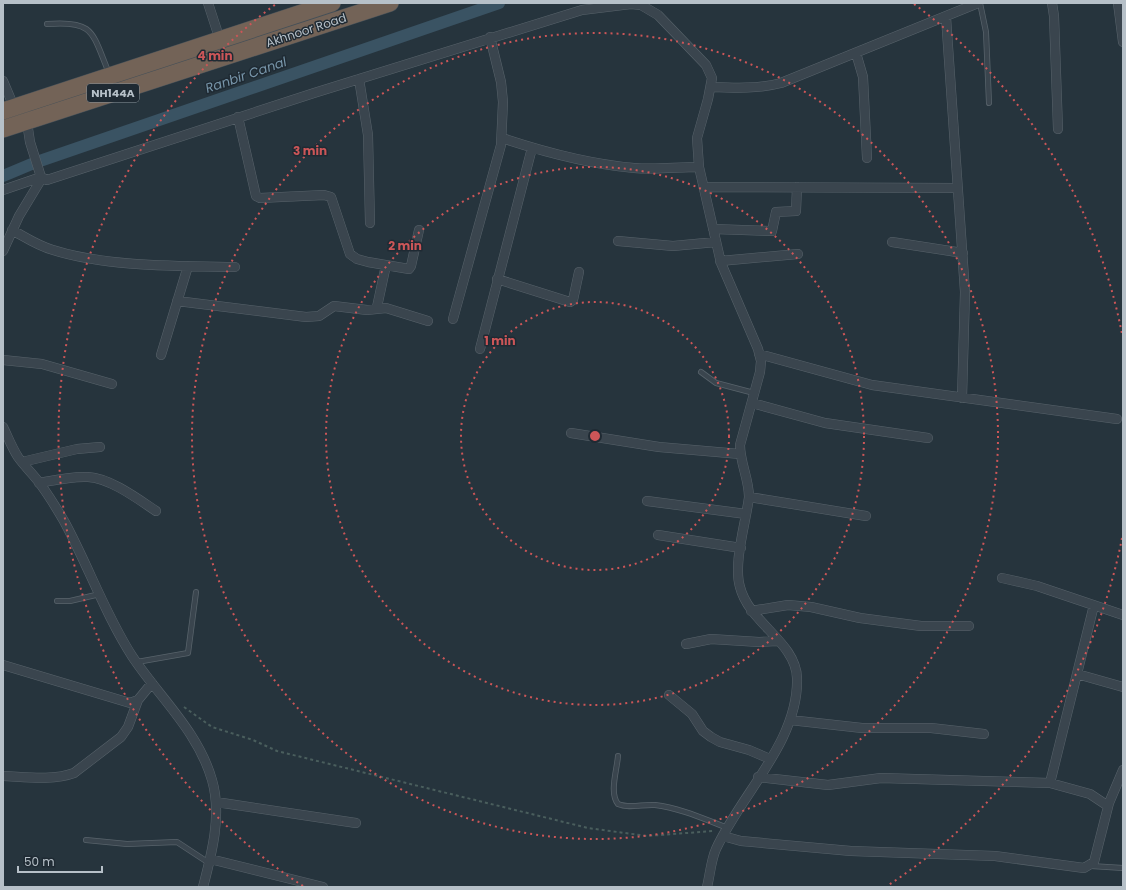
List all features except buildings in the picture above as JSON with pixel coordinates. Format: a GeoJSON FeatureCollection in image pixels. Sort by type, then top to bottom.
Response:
{"type":"FeatureCollection","features":[{"type":"Feature","properties":{"kind":"highway","name":"NH144A"},"geometry":{"type":"LineString","coordinates":[[9,109],[332,3]]}},
{"type":"Feature","properties":{"kind":"highway","name":"Akhnoor Road"},"geometry":{"type":"LineString","coordinates":[[27,122],[223,56],[390,3]]}},
{"type":"Feature","properties":{"kind":"highway","name":"NH144A"},"geometry":{"type":"LineString","coordinates":[[3,130],[27,122]]}},
{"type":"Feature","properties":{"kind":"street"},"geometry":{"type":"LineString","coordinates":[[208,3],[220,40]]}},
{"type":"Feature","properties":{"kind":"street"},"geometry":{"type":"LineString","coordinates":[[711,87],[765,88],[781,83],[979,3]]}},
{"type":"Feature","properties":{"kind":"street"},"geometry":{"type":"LineString","coordinates":[[1052,3],[1054,16],[1058,129]]}},
{"type":"Feature","properties":{"kind":"street"},"geometry":{"type":"LineString","coordinates":[[27,122],[30,142],[41,176],[47,180],[238,117],[490,37],[582,10],[630,4],[641,5],[658,15],[706,65],[712,78],[711,87],[697,138],[699,167],[720,261],[759,354],[760,372],[740,445],[740,454],[749,489],[749,497],[741,548],[739,587],[751,611],[778,641],[794,662],[797,677],[796,700],[790,720],[770,759],[715,850],[707,887]]}},
{"type":"Feature","properties":{"kind":"street"},"geometry":{"type":"LineString","coordinates":[[1120,5],[1123,42]]}},
{"type":"Feature","properties":{"kind":"street"},"geometry":{"type":"LineString","coordinates":[[946,17],[965,292],[962,398]]}},
{"type":"Feature","properties":{"kind":"street"},"geometry":{"type":"LineString","coordinates":[[453,319],[502,138],[503,102],[501,82],[490,37]]}},
{"type":"Feature","properties":{"kind":"street"},"geometry":{"type":"LineString","coordinates":[[856,53],[863,77],[867,158]]}},
{"type":"Feature","properties":{"kind":"street"},"geometry":{"type":"LineString","coordinates":[[358,79],[368,135],[370,223]]}},
{"type":"Feature","properties":{"kind":"street"},"geometry":{"type":"LineString","coordinates":[[3,80],[9,109]]}},
{"type":"Feature","properties":{"kind":"street"},"geometry":{"type":"LineString","coordinates":[[238,117],[256,196],[260,198],[329,196],[333,199],[345,244],[350,254],[358,259],[386,266],[407,269],[410,268],[419,230]]}},
{"type":"Feature","properties":{"kind":"street"},"geometry":{"type":"LineString","coordinates":[[502,138],[532,148],[614,166],[648,169],[699,167]]}},
{"type":"Feature","properties":{"kind":"street"},"geometry":{"type":"LineString","coordinates":[[480,349],[532,148]]}},
{"type":"Feature","properties":{"kind":"street"},"geometry":{"type":"LineString","coordinates":[[3,190],[41,176]]}},
{"type":"Feature","properties":{"kind":"street"},"geometry":{"type":"LineString","coordinates":[[3,251],[12,230],[41,176]]}},
{"type":"Feature","properties":{"kind":"street"},"geometry":{"type":"LineString","coordinates":[[704,187],[958,188]]}},
{"type":"Feature","properties":{"kind":"street"},"geometry":{"type":"LineString","coordinates":[[713,229],[772,231],[776,212],[796,211],[797,187]]}},
{"type":"Feature","properties":{"kind":"street"},"geometry":{"type":"LineString","coordinates":[[12,230],[52,250],[95,259],[188,266],[235,267]]}},
{"type":"Feature","properties":{"kind":"street"},"geometry":{"type":"LineString","coordinates":[[618,241],[673,246],[716,242]]}},
{"type":"Feature","properties":{"kind":"street"},"geometry":{"type":"LineString","coordinates":[[892,242],[963,253]]}},
{"type":"Feature","properties":{"kind":"street"},"geometry":{"type":"LineString","coordinates":[[720,261],[798,254]]}},
{"type":"Feature","properties":{"kind":"street"},"geometry":{"type":"LineString","coordinates":[[161,355],[188,266]]}},
{"type":"Feature","properties":{"kind":"street"},"geometry":{"type":"LineString","coordinates":[[377,308],[386,266]]}},
{"type":"Feature","properties":{"kind":"street"},"geometry":{"type":"LineString","coordinates":[[497,279],[570,302],[573,300],[580,272]]}},
{"type":"Feature","properties":{"kind":"street"},"geometry":{"type":"LineString","coordinates":[[177,301],[306,317],[319,316],[334,306],[366,310],[386,308],[428,320]]}},
{"type":"Feature","properties":{"kind":"street"},"geometry":{"type":"LineString","coordinates":[[759,354],[872,385],[1117,419]]}},
{"type":"Feature","properties":{"kind":"street"},"geometry":{"type":"LineString","coordinates":[[3,360],[42,364],[112,384]]}},
{"type":"Feature","properties":{"kind":"street"},"geometry":{"type":"LineString","coordinates":[[752,403],[825,423],[928,438]]}},
{"type":"Feature","properties":{"kind":"street"},"geometry":{"type":"LineString","coordinates":[[3,427],[22,462],[39,482],[63,520],[86,563],[100,594],[137,662],[181,719],[206,761],[212,781],[216,809],[210,861],[203,887]]}},
{"type":"Feature","properties":{"kind":"street"},"geometry":{"type":"LineString","coordinates":[[571,433],[659,447],[740,454]]}},
{"type":"Feature","properties":{"kind":"street"},"geometry":{"type":"LineString","coordinates":[[22,462],[77,449],[100,447]]}},
{"type":"Feature","properties":{"kind":"street"},"geometry":{"type":"LineString","coordinates":[[39,482],[84,477],[96,478],[131,494],[156,511]]}},
{"type":"Feature","properties":{"kind":"street"},"geometry":{"type":"LineString","coordinates":[[749,497],[866,516]]}},
{"type":"Feature","properties":{"kind":"street"},"geometry":{"type":"LineString","coordinates":[[647,501],[746,514]]}},
{"type":"Feature","properties":{"kind":"street"},"geometry":{"type":"LineString","coordinates":[[658,534],[741,548]]}},
{"type":"Feature","properties":{"kind":"street"},"geometry":{"type":"LineString","coordinates":[[1002,578],[1037,586],[1123,615]]}},
{"type":"Feature","properties":{"kind":"street"},"geometry":{"type":"LineString","coordinates":[[1050,783],[1094,605]]}},
{"type":"Feature","properties":{"kind":"street"},"geometry":{"type":"LineString","coordinates":[[751,611],[788,606],[811,608],[860,618],[921,626],[969,626]]}},
{"type":"Feature","properties":{"kind":"street"},"geometry":{"type":"LineString","coordinates":[[686,644],[711,639],[759,642],[778,641]]}},
{"type":"Feature","properties":{"kind":"street"},"geometry":{"type":"LineString","coordinates":[[3,665],[122,702],[130,703],[138,700]]}},
{"type":"Feature","properties":{"kind":"street"},"geometry":{"type":"LineString","coordinates":[[1077,674],[1123,686]]}},
{"type":"Feature","properties":{"kind":"street"},"geometry":{"type":"LineString","coordinates":[[3,776],[39,778],[65,776],[74,773],[121,737],[128,727],[138,700],[152,682]]}},
{"type":"Feature","properties":{"kind":"street"},"geometry":{"type":"LineString","coordinates":[[669,695],[692,714],[710,737],[720,742],[749,750],[770,759]]}},
{"type":"Feature","properties":{"kind":"street"},"geometry":{"type":"LineString","coordinates":[[790,720],[862,728],[931,728],[984,734]]}},
{"type":"Feature","properties":{"kind":"street"},"geometry":{"type":"LineString","coordinates":[[726,831],[741,841],[850,851],[995,856],[1084,868],[1094,862],[1108,806],[1123,770]]}},
{"type":"Feature","properties":{"kind":"street"},"geometry":{"type":"LineString","coordinates":[[758,777],[833,785],[881,778],[1050,783],[1090,794],[1108,806]]}},
{"type":"Feature","properties":{"kind":"street"},"geometry":{"type":"LineString","coordinates":[[216,802],[356,824]]}},
{"type":"Feature","properties":{"kind":"street"},"geometry":{"type":"LineString","coordinates":[[210,861],[323,887]]}},
{"type":"Feature","properties":{"kind":"lane"},"geometry":{"type":"LineString","coordinates":[[979,3],[986,32],[989,103]]}},
{"type":"Feature","properties":{"kind":"lane"},"geometry":{"type":"LineString","coordinates":[[47,24],[75,23],[87,29],[93,35],[110,76]]}},
{"type":"Feature","properties":{"kind":"lane"},"geometry":{"type":"LineString","coordinates":[[701,372],[716,383],[754,393]]}},
{"type":"Feature","properties":{"kind":"lane"},"geometry":{"type":"LineString","coordinates":[[137,662],[188,653],[196,592]]}},
{"type":"Feature","properties":{"kind":"lane"},"geometry":{"type":"LineString","coordinates":[[57,601],[100,594]]}},
{"type":"Feature","properties":{"kind":"lane"},"geometry":{"type":"LineString","coordinates":[[618,756],[614,799],[618,804],[625,806],[655,805],[674,809],[726,831]]}},
{"type":"Feature","properties":{"kind":"lane"},"geometry":{"type":"LineString","coordinates":[[86,840],[127,844],[177,842],[210,861]]}},
{"type":"Feature","properties":{"kind":"lane"},"geometry":{"type":"LineString","coordinates":[[1089,866],[1123,868]]}},
{"type":"Feature","properties":{"kind":"path"},"geometry":{"type":"LineString","coordinates":[[165,699],[182,706],[212,727],[252,740],[277,751],[588,828],[647,836],[726,831]]}},
{"type":"Feature","properties":{"kind":"waterway","name":"Ranbir Canal"},"geometry":{"type":"LineString","coordinates":[[3,176],[34,163],[499,3]]}}]}
